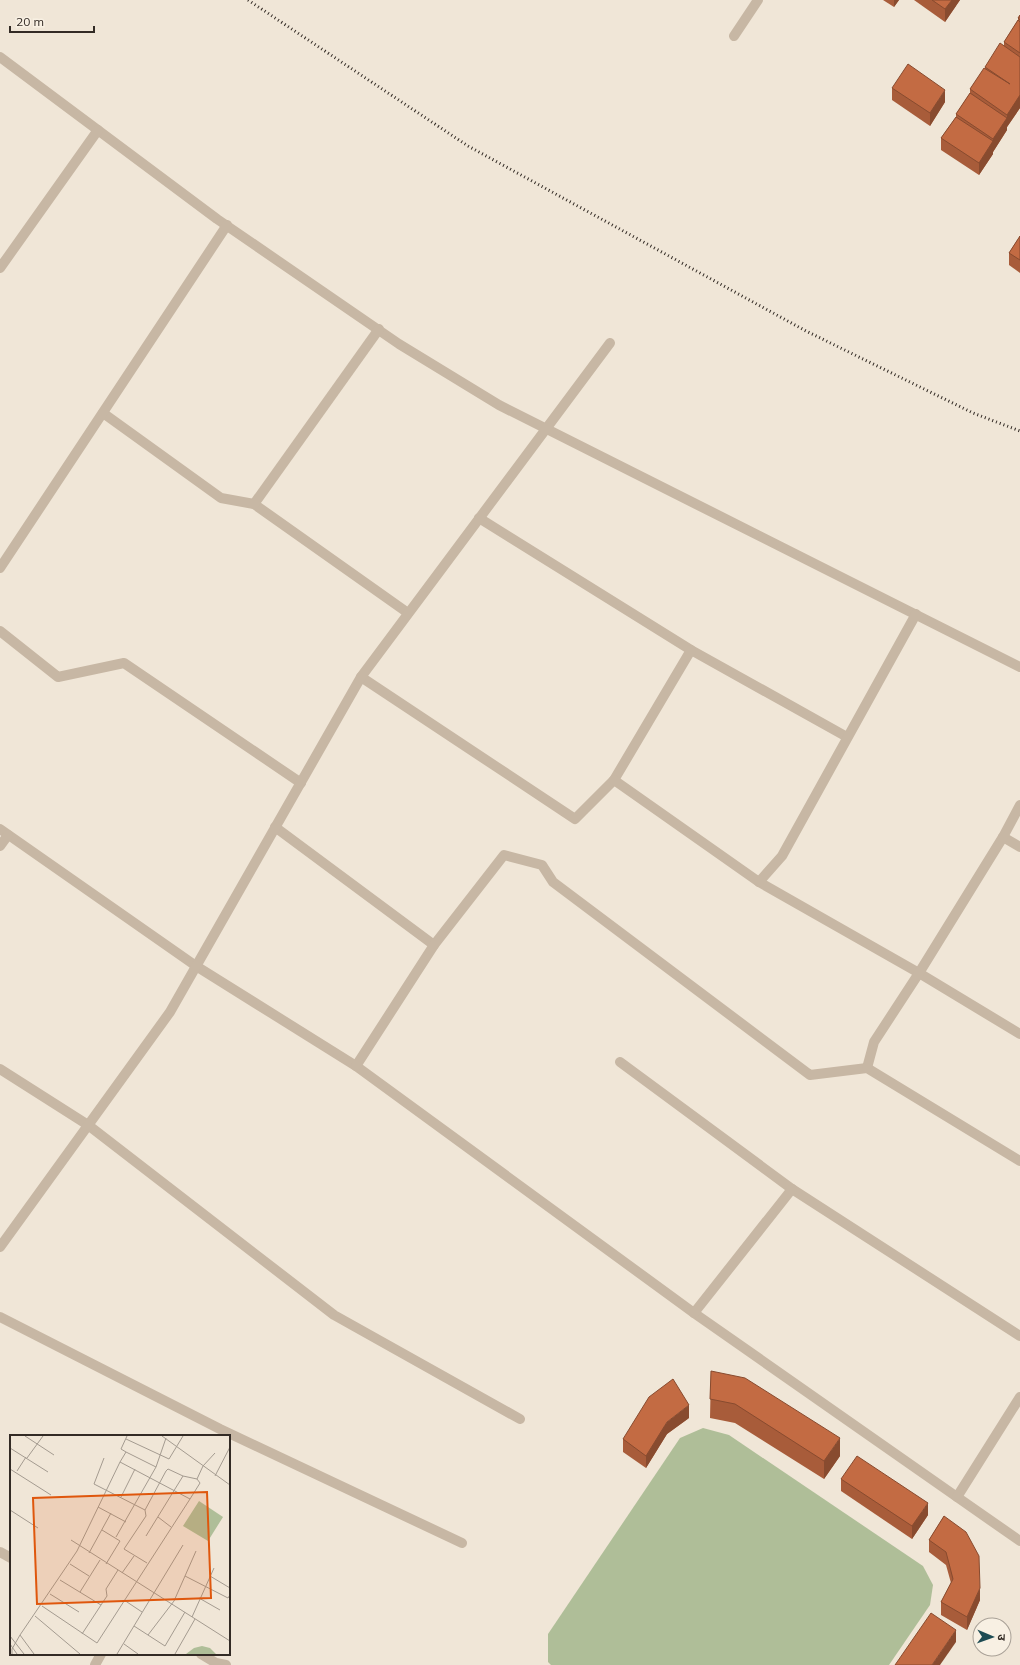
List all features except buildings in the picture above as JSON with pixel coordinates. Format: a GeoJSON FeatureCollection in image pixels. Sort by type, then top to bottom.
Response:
{"type":"FeatureCollection","features":[{"type":"Feature","properties":{"kind":"street"},"geometry":{"type":"LineString","coordinates":[[734,36],[758,0]]}},
{"type":"Feature","properties":{"kind":"street"},"geometry":{"type":"LineString","coordinates":[[0,57],[228,225],[399,344],[499,404],[1020,667]]}},
{"type":"Feature","properties":{"kind":"street"},"geometry":{"type":"LineString","coordinates":[[0,268],[98,130]]}},
{"type":"Feature","properties":{"kind":"street"},"geometry":{"type":"LineString","coordinates":[[0,568],[228,225]]}},
{"type":"Feature","properties":{"kind":"street"},"geometry":{"type":"LineString","coordinates":[[254,504],[379,329]]}},
{"type":"Feature","properties":{"kind":"street"},"geometry":{"type":"LineString","coordinates":[[0,1248],[170,1012],[361,677],[610,343]]}},
{"type":"Feature","properties":{"kind":"street"},"geometry":{"type":"LineString","coordinates":[[103,413],[221,498],[254,504],[408,613]]}},
{"type":"Feature","properties":{"kind":"street"},"geometry":{"type":"LineString","coordinates":[[479,518],[691,650],[847,737]]}},
{"type":"Feature","properties":{"kind":"street"},"geometry":{"type":"LineString","coordinates":[[759,882],[782,856],[916,614]]}},
{"type":"Feature","properties":{"kind":"street"},"geometry":{"type":"LineString","coordinates":[[0,631],[58,677],[124,663],[301,783]]}},
{"type":"Feature","properties":{"kind":"street"},"geometry":{"type":"LineString","coordinates":[[361,677],[575,820],[614,780],[691,650]]}},
{"type":"Feature","properties":{"kind":"street"},"geometry":{"type":"LineString","coordinates":[[614,780],[759,882],[919,973],[1020,1034]]}},
{"type":"Feature","properties":{"kind":"street"},"geometry":{"type":"LineString","coordinates":[[867,1068],[874,1042],[919,973],[1003,836],[1020,805]]}},
{"type":"Feature","properties":{"kind":"street"},"geometry":{"type":"LineString","coordinates":[[275,827],[434,945]]}},
{"type":"Feature","properties":{"kind":"street"},"geometry":{"type":"LineString","coordinates":[[0,846],[4,832],[196,966],[356,1066],[694,1313],[1020,1541]]}},
{"type":"Feature","properties":{"kind":"street"},"geometry":{"type":"LineString","coordinates":[[1003,836],[1020,846]]}},
{"type":"Feature","properties":{"kind":"street"},"geometry":{"type":"LineString","coordinates":[[356,1066],[434,945],[504,855],[542,865],[553,882],[810,1076],[867,1068],[1020,1161]]}},
{"type":"Feature","properties":{"kind":"street"},"geometry":{"type":"LineString","coordinates":[[620,1062],[792,1190],[1020,1336]]}},
{"type":"Feature","properties":{"kind":"street"},"geometry":{"type":"LineString","coordinates":[[0,1069],[88,1125],[334,1315],[520,1419]]}},
{"type":"Feature","properties":{"kind":"street"},"geometry":{"type":"LineString","coordinates":[[694,1313],[792,1190]]}},
{"type":"Feature","properties":{"kind":"street"},"geometry":{"type":"LineString","coordinates":[[0,1317],[219,1432]]}},
{"type":"Feature","properties":{"kind":"street"},"geometry":{"type":"LineString","coordinates":[[957,1497],[1020,1397]]}},
{"type":"Feature","properties":{"kind":"street"},"geometry":{"type":"LineString","coordinates":[[230,1437],[462,1543]]}},
{"type":"Feature","properties":{"kind":"street"},"geometry":{"type":"LineString","coordinates":[[95,1665],[100,1655]]}},
{"type":"Feature","properties":{"kind":"street"},"geometry":{"type":"LineString","coordinates":[[203,1655],[219,1664]]}},
{"type":"Feature","properties":{"kind":"green space"},"geometry":{"type":"Polygon","coordinates":[[[703,1428],[729,1435],[923,1566],[933,1585],[930,1605],[889,1665],[551,1665],[548,1662],[548,1634],[680,1438],[703,1428]]]}},
{"type":"Feature","properties":{"kind":"railway"},"geometry":{"type":"LineString","coordinates":[[248,0],[468,146],[806,331],[973,413],[1020,431]]}}]}
